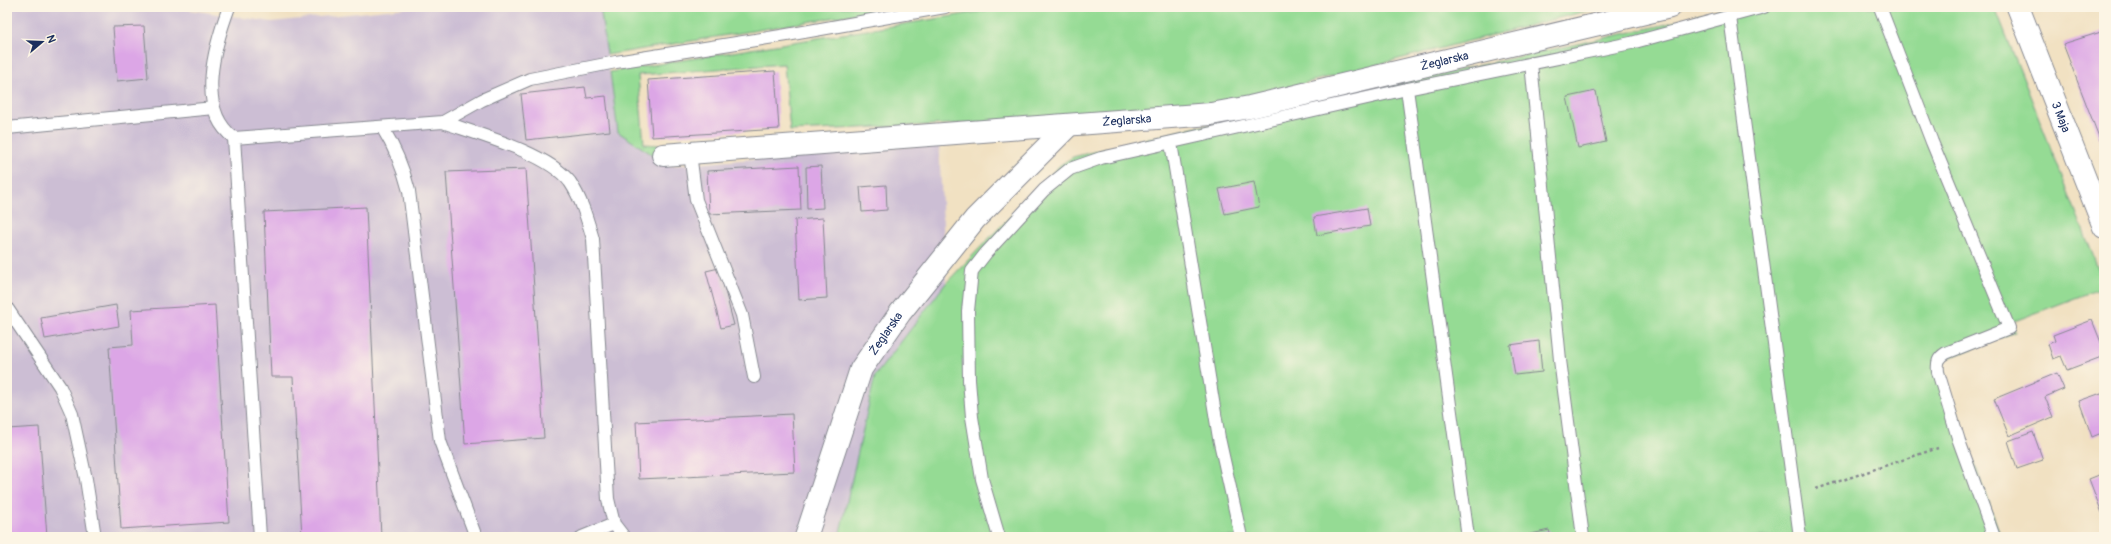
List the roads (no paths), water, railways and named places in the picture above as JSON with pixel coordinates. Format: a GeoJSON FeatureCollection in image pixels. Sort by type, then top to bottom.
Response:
{"type":"FeatureCollection","features":[{"type":"Feature","properties":{"kind":"street","name":"Żeglarska"},"geometry":{"type":"LineString","coordinates":[[806,537],[861,368],[900,313],[975,219],[1069,125],[1192,116],[1231,111],[1670,7]]}},
{"type":"Feature","properties":{"kind":"street","name":"3 Maja"},"geometry":{"type":"LineString","coordinates":[[2018,7],[2104,227]]}},
{"type":"Feature","properties":{"kind":"street"},"geometry":{"type":"LineString","coordinates":[[663,155],[1069,125]]}},
{"type":"Feature","properties":{"kind":"lane"},"geometry":{"type":"LineString","coordinates":[[229,7],[214,54],[212,78],[214,108],[217,121],[225,131],[234,138],[443,122],[509,87],[537,77],[594,66],[787,35],[945,7]]}},
{"type":"Feature","properties":{"kind":"lane"},"geometry":{"type":"LineString","coordinates":[[999,537],[982,479],[972,417],[969,380],[968,312],[972,271],[986,253],[1044,190],[1070,169],[1101,158],[1407,89],[1631,43],[1764,7]]}},
{"type":"Feature","properties":{"kind":"lane"},"geometry":{"type":"LineString","coordinates":[[1880,7],[1932,142],[2009,328],[1939,358],[1938,372],[1959,441],[1994,537]]}},
{"type":"Feature","properties":{"kind":"lane"},"geometry":{"type":"LineString","coordinates":[[1730,17],[1800,537]]}},
{"type":"Feature","properties":{"kind":"lane"},"geometry":{"type":"LineString","coordinates":[[1531,63],[1560,360],[1583,537]]}},
{"type":"Feature","properties":{"kind":"lane"},"geometry":{"type":"LineString","coordinates":[[1407,89],[1468,537]]}},
{"type":"Feature","properties":{"kind":"lane"},"geometry":{"type":"LineString","coordinates":[[7,128],[214,108]]}},
{"type":"Feature","properties":{"kind":"lane"},"geometry":{"type":"LineString","coordinates":[[443,122],[533,155],[553,167],[569,181],[584,208],[593,239],[608,499],[614,524],[624,537]]}},
{"type":"Feature","properties":{"kind":"lane"},"geometry":{"type":"LineString","coordinates":[[382,127],[395,149],[404,169],[410,191],[440,441],[476,537]]}},
{"type":"Feature","properties":{"kind":"lane"},"geometry":{"type":"LineString","coordinates":[[234,138],[260,537]]}},
{"type":"Feature","properties":{"kind":"lane"},"geometry":{"type":"LineString","coordinates":[[1172,143],[1187,228],[1219,438],[1241,537]]}},
{"type":"Feature","properties":{"kind":"lane"},"geometry":{"type":"LineString","coordinates":[[690,153],[696,200],[742,315],[754,377]]}},
{"type":"Feature","properties":{"kind":"lane"},"geometry":{"type":"LineString","coordinates":[[7,308],[60,387],[72,414],[86,479],[95,537]]}},
{"type":"Feature","properties":{"kind":"lane"},"geometry":{"type":"LineString","coordinates":[[582,537],[614,524]]}}]}
